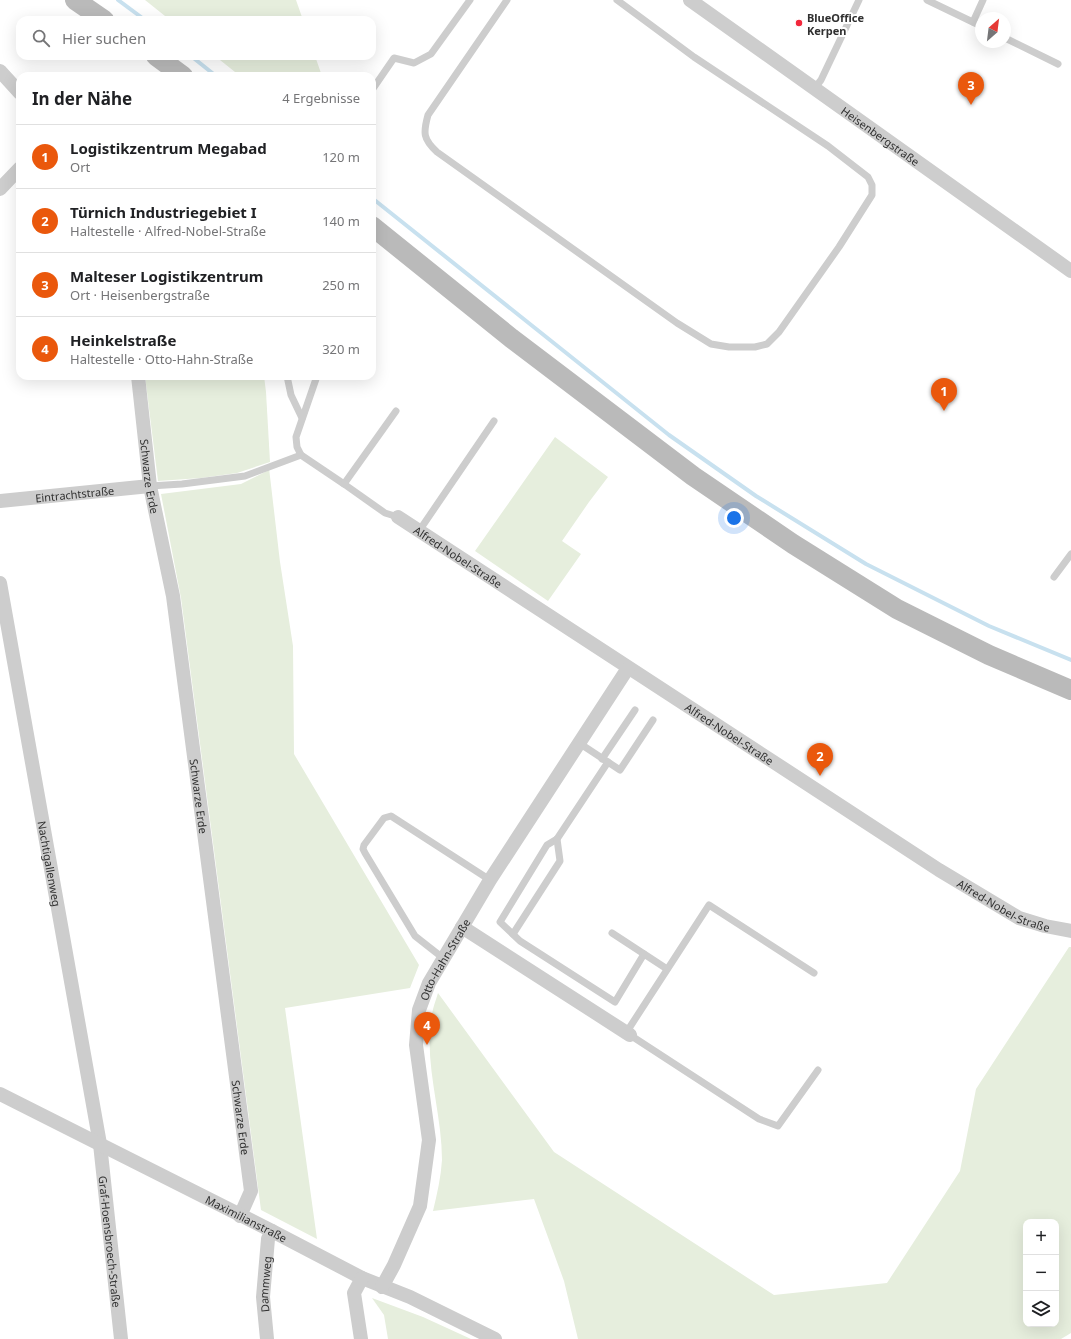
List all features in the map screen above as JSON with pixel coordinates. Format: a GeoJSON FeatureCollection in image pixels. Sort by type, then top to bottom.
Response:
{"type":"FeatureCollection","features":[{"type":"Feature","properties":{"kind":"main road"},"geometry":{"type":"LineString","coordinates":[[75,0],[98,16]]}},
{"type":"Feature","properties":{"kind":"main road"},"geometry":{"type":"LineString","coordinates":[[161,60],[178,72]]}},
{"type":"Feature","properties":{"kind":"main road"},"geometry":{"type":"LineString","coordinates":[[376,229],[517,343],[693,476],[792,544],[897,609],[989,655],[1071,690]]}},
{"type":"Feature","properties":{"kind":"street","name":"Heisenbergstraße"},"geometry":{"type":"LineString","coordinates":[[690,0],[1071,271]]}},
{"type":"Feature","properties":{"kind":"street"},"geometry":{"type":"LineString","coordinates":[[0,71],[16,89]]}},
{"type":"Feature","properties":{"kind":"street"},"geometry":{"type":"LineString","coordinates":[[0,189],[16,172]]}},
{"type":"Feature","properties":{"kind":"street","name":"Schwarze Erde"},"geometry":{"type":"LineString","coordinates":[[138,380],[150,486],[172,596],[251,1192],[240,1216]]}},
{"type":"Feature","properties":{"kind":"street","name":"Eintrachtstraße"},"geometry":{"type":"LineString","coordinates":[[0,501],[150,486]]}},
{"type":"Feature","properties":{"kind":"street","name":"Alfred-Nobel-Straße"},"geometry":{"type":"LineString","coordinates":[[398,517],[932,866],[1019,918],[1045,926],[1071,931]]}},
{"type":"Feature","properties":{"kind":"street","name":"Nachtigallenweg"},"geometry":{"type":"LineString","coordinates":[[0,582],[100,1144]]}},
{"type":"Feature","properties":{"kind":"street","name":"Otto-Hahn-Straße"},"geometry":{"type":"LineString","coordinates":[[382,1287],[394,1265],[420,1206],[429,1140],[416,1045],[419,1010],[428,983],[490,880],[628,668]]}},
{"type":"Feature","properties":{"kind":"street"},"geometry":{"type":"LineString","coordinates":[[462,926],[628,1034]]}},
{"type":"Feature","properties":{"kind":"street","name":"Maximilianstraße"},"geometry":{"type":"LineString","coordinates":[[0,1094],[362,1278],[410,1298],[495,1339]]}},
{"type":"Feature","properties":{"kind":"street","name":"Graf-Hoensbroech-Straße"},"geometry":{"type":"LineString","coordinates":[[100,1144],[121,1339]]}},
{"type":"Feature","properties":{"kind":"street","name":"Dammweg"},"geometry":{"type":"LineString","coordinates":[[267,1339],[263,1298],[268,1239],[272,1231]]}},
{"type":"Feature","properties":{"kind":"street"},"geometry":{"type":"LineString","coordinates":[[361,1339],[354,1293],[362,1278]]}},
{"type":"Feature","properties":{"kind":"lane"},"geometry":{"type":"LineString","coordinates":[[376,84],[394,58],[414,62],[430,54],[470,0]]}},
{"type":"Feature","properties":{"kind":"lane"},"geometry":{"type":"LineString","coordinates":[[507,0],[428,115],[424,129],[428,144],[450,162],[671,319],[711,344],[729,347],[755,347],[767,344],[778,332],[839,247],[872,195],[872,185],[868,176],[828,146],[694,57],[617,0]]}},
{"type":"Feature","properties":{"kind":"lane"},"geometry":{"type":"LineString","coordinates":[[814,89],[821,80],[859,0]]}},
{"type":"Feature","properties":{"kind":"lane"},"geometry":{"type":"LineString","coordinates":[[927,0],[973,22],[983,0]]}},
{"type":"Feature","properties":{"kind":"lane"},"geometry":{"type":"LineString","coordinates":[[1011,41],[1058,64]]}},
{"type":"Feature","properties":{"kind":"lane"},"geometry":{"type":"LineString","coordinates":[[288,380],[290,395],[302,418]]}},
{"type":"Feature","properties":{"kind":"lane"},"geometry":{"type":"LineString","coordinates":[[316,380],[296,437],[297,447],[301,455],[385,513],[398,517]]}},
{"type":"Feature","properties":{"kind":"lane"},"geometry":{"type":"LineString","coordinates":[[344,484],[396,411]]}},
{"type":"Feature","properties":{"kind":"lane"},"geometry":{"type":"LineString","coordinates":[[419,531],[494,421]]}},
{"type":"Feature","properties":{"kind":"lane"},"geometry":{"type":"LineString","coordinates":[[150,486],[182,484],[245,476],[301,455]]}},
{"type":"Feature","properties":{"kind":"lane"},"geometry":{"type":"LineString","coordinates":[[1054,577],[1071,554]]}},
{"type":"Feature","properties":{"kind":"lane"},"geometry":{"type":"LineString","coordinates":[[635,710],[558,839],[547,845],[500,922],[520,941],[615,1002],[644,954]]}},
{"type":"Feature","properties":{"kind":"lane"},"geometry":{"type":"LineString","coordinates":[[579,743],[620,770],[653,720]]}},
{"type":"Feature","properties":{"kind":"lane"},"geometry":{"type":"LineString","coordinates":[[443,958],[415,936],[365,853],[363,849],[364,845],[384,818],[391,816],[490,880]]}},
{"type":"Feature","properties":{"kind":"lane"},"geometry":{"type":"LineString","coordinates":[[513,934],[560,861],[558,839]]}},
{"type":"Feature","properties":{"kind":"lane"},"geometry":{"type":"LineString","coordinates":[[814,973],[708,905],[628,1034],[759,1119],[778,1126],[818,1070]]}},
{"type":"Feature","properties":{"kind":"lane"},"geometry":{"type":"LineString","coordinates":[[612,933],[667,970]]}},
{"type":"Feature","properties":{"kind":"green space"},"geometry":{"type":"Polygon","coordinates":[[[145,0],[296,0],[302,16],[165,16],[145,0]]]}},
{"type":"Feature","properties":{"kind":"green space"},"geometry":{"type":"Polygon","coordinates":[[[220,60],[316,60],[321,72],[235,72],[220,60]]]}},
{"type":"Feature","properties":{"kind":"green space"},"geometry":{"type":"Polygon","coordinates":[[[145,380],[264,380],[270,462],[237,473],[201,478],[158,481],[145,380]]]}},
{"type":"Feature","properties":{"kind":"green space"},"geometry":{"type":"Polygon","coordinates":[[[555,437],[608,477],[562,541],[581,554],[548,601],[475,551],[555,437]]]}},
{"type":"Feature","properties":{"kind":"green space"},"geometry":{"type":"Polygon","coordinates":[[[269,468],[280,562],[293,646],[294,754],[419,965],[410,988],[285,1008],[317,1239],[261,1210],[181,598],[161,494],[241,484],[267,471],[269,468]]]}},
{"type":"Feature","properties":{"kind":"green space"},"geometry":{"type":"Polygon","coordinates":[[[1069,947],[1071,947],[1071,1333],[1061,1339],[578,1339],[564,1281],[534,1199],[433,1211],[440,1179],[442,1160],[430,1050],[432,1014],[438,993],[554,1152],[774,1295],[887,1283],[960,1171],[976,1089],[1069,947]]]}},
{"type":"Feature","properties":{"kind":"green space"},"geometry":{"type":"Polygon","coordinates":[[[372,1298],[423,1317],[471,1339],[388,1339],[384,1315],[372,1298]]]}},
{"type":"Feature","properties":{"kind":"waterway"},"geometry":{"type":"LineString","coordinates":[[118,0],[140,16]]}},
{"type":"Feature","properties":{"kind":"waterway"},"geometry":{"type":"LineString","coordinates":[[196,60],[211,72]]}},
{"type":"Feature","properties":{"kind":"waterway"},"geometry":{"type":"LineString","coordinates":[[376,201],[669,435],[756,496],[866,564],[989,626],[1071,660]]}},
{"type":"Feature","properties":{"kind":"place","name":"BlueOffice Kerpen"},"geometry":{"type":"Point","coordinates":[799,23]}},
{"type":"Feature","properties":{"kind":"place","name":"Malteser Logistikzentrum"},"geometry":{"type":"Point","coordinates":[971,105]}},
{"type":"Feature","properties":{"kind":"place","name":"Logistikzentrum Megabad"},"geometry":{"type":"Point","coordinates":[944,411]}},
{"type":"Feature","properties":{"kind":"place","name":"Türnich Industriegebiet I"},"geometry":{"type":"Point","coordinates":[820,776]}},
{"type":"Feature","properties":{"kind":"place","name":"Heinkelstraße"},"geometry":{"type":"Point","coordinates":[427,1045]}}]}
